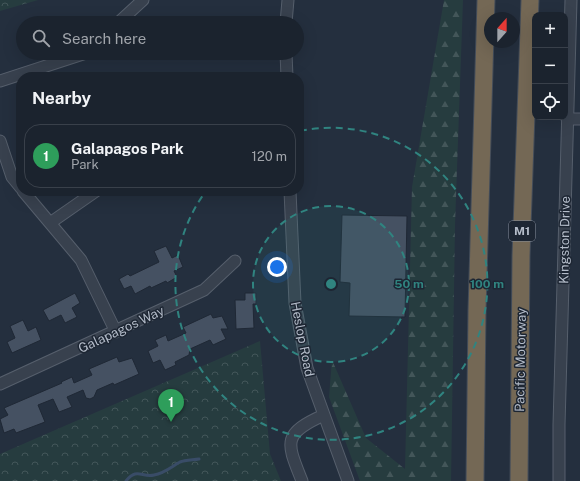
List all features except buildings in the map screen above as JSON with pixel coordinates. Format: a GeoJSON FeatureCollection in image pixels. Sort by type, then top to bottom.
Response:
{"type":"FeatureCollection","features":[{"type":"Feature","properties":{"kind":"highway"},"geometry":{"type":"LineString","coordinates":[[475,481],[486,0]]}},
{"type":"Feature","properties":{"kind":"highway","name":"Pacific Motorway"},"geometry":{"type":"LineString","coordinates":[[518,481],[522,256],[530,0]]}},
{"type":"Feature","properties":{"kind":"street"},"geometry":{"type":"LineString","coordinates":[[126,16],[143,0]]}},
{"type":"Feature","properties":{"kind":"street"},"geometry":{"type":"LineString","coordinates":[[287,16],[288,0]]}},
{"type":"Feature","properties":{"kind":"street","name":"Kingston Drive"},"geometry":{"type":"LineString","coordinates":[[568,89],[571,0]]}},
{"type":"Feature","properties":{"kind":"street"},"geometry":{"type":"LineString","coordinates":[[28,72],[64,60]]}},
{"type":"Feature","properties":{"kind":"street"},"geometry":{"type":"LineString","coordinates":[[286,60],[287,72]]}},
{"type":"Feature","properties":{"kind":"street"},"geometry":{"type":"LineString","coordinates":[[0,81],[16,76]]}},
{"type":"Feature","properties":{"kind":"street"},"geometry":{"type":"LineString","coordinates":[[568,119],[580,119]]}},
{"type":"Feature","properties":{"kind":"street","name":"Kingston Drive"},"geometry":{"type":"LineString","coordinates":[[559,481],[567,120]]}},
{"type":"Feature","properties":{"kind":"street"},"geometry":{"type":"LineString","coordinates":[[0,141],[12,177],[16,182]]}},
{"type":"Feature","properties":{"kind":"street"},"geometry":{"type":"LineString","coordinates":[[27,196],[81,260],[116,332]]}},
{"type":"Feature","properties":{"kind":"street"},"geometry":{"type":"LineString","coordinates":[[50,223],[89,196]]}},
{"type":"Feature","properties":{"kind":"street","name":"Heslop Road"},"geometry":{"type":"LineString","coordinates":[[290,196],[295,303],[307,368],[348,481]]}},
{"type":"Feature","properties":{"kind":"street","name":"Galapagos Way"},"geometry":{"type":"LineString","coordinates":[[0,383],[116,332],[204,290],[235,261]]}},
{"type":"Feature","properties":{"kind":"street"},"geometry":{"type":"LineString","coordinates":[[302,481],[292,457],[290,447],[292,438],[297,430],[305,424],[324,415]]}},
{"type":"Feature","properties":{"kind":"green space"},"geometry":{"type":"Polygon","coordinates":[[[0,0],[38,0],[0,11],[0,0]]]}},
{"type":"Feature","properties":{"kind":"green space"},"geometry":{"type":"Polygon","coordinates":[[[444,0],[463,0],[455,225],[451,481],[360,481],[329,397],[332,360],[366,438],[405,469],[412,187],[444,0]]]}},
{"type":"Feature","properties":{"kind":"green space"},"geometry":{"type":"Polygon","coordinates":[[[260,341],[270,454],[281,481],[0,481],[0,454],[260,341]]]}},
{"type":"Feature","properties":{"kind":"waterway"},"geometry":{"type":"LineString","coordinates":[[126,481],[133,475],[137,474],[150,476],[165,471],[180,462],[199,459]]}},
{"type":"Feature","properties":{"kind":"place","name":"Galapagos Park"},"geometry":{"type":"Point","coordinates":[171,422]}}]}
